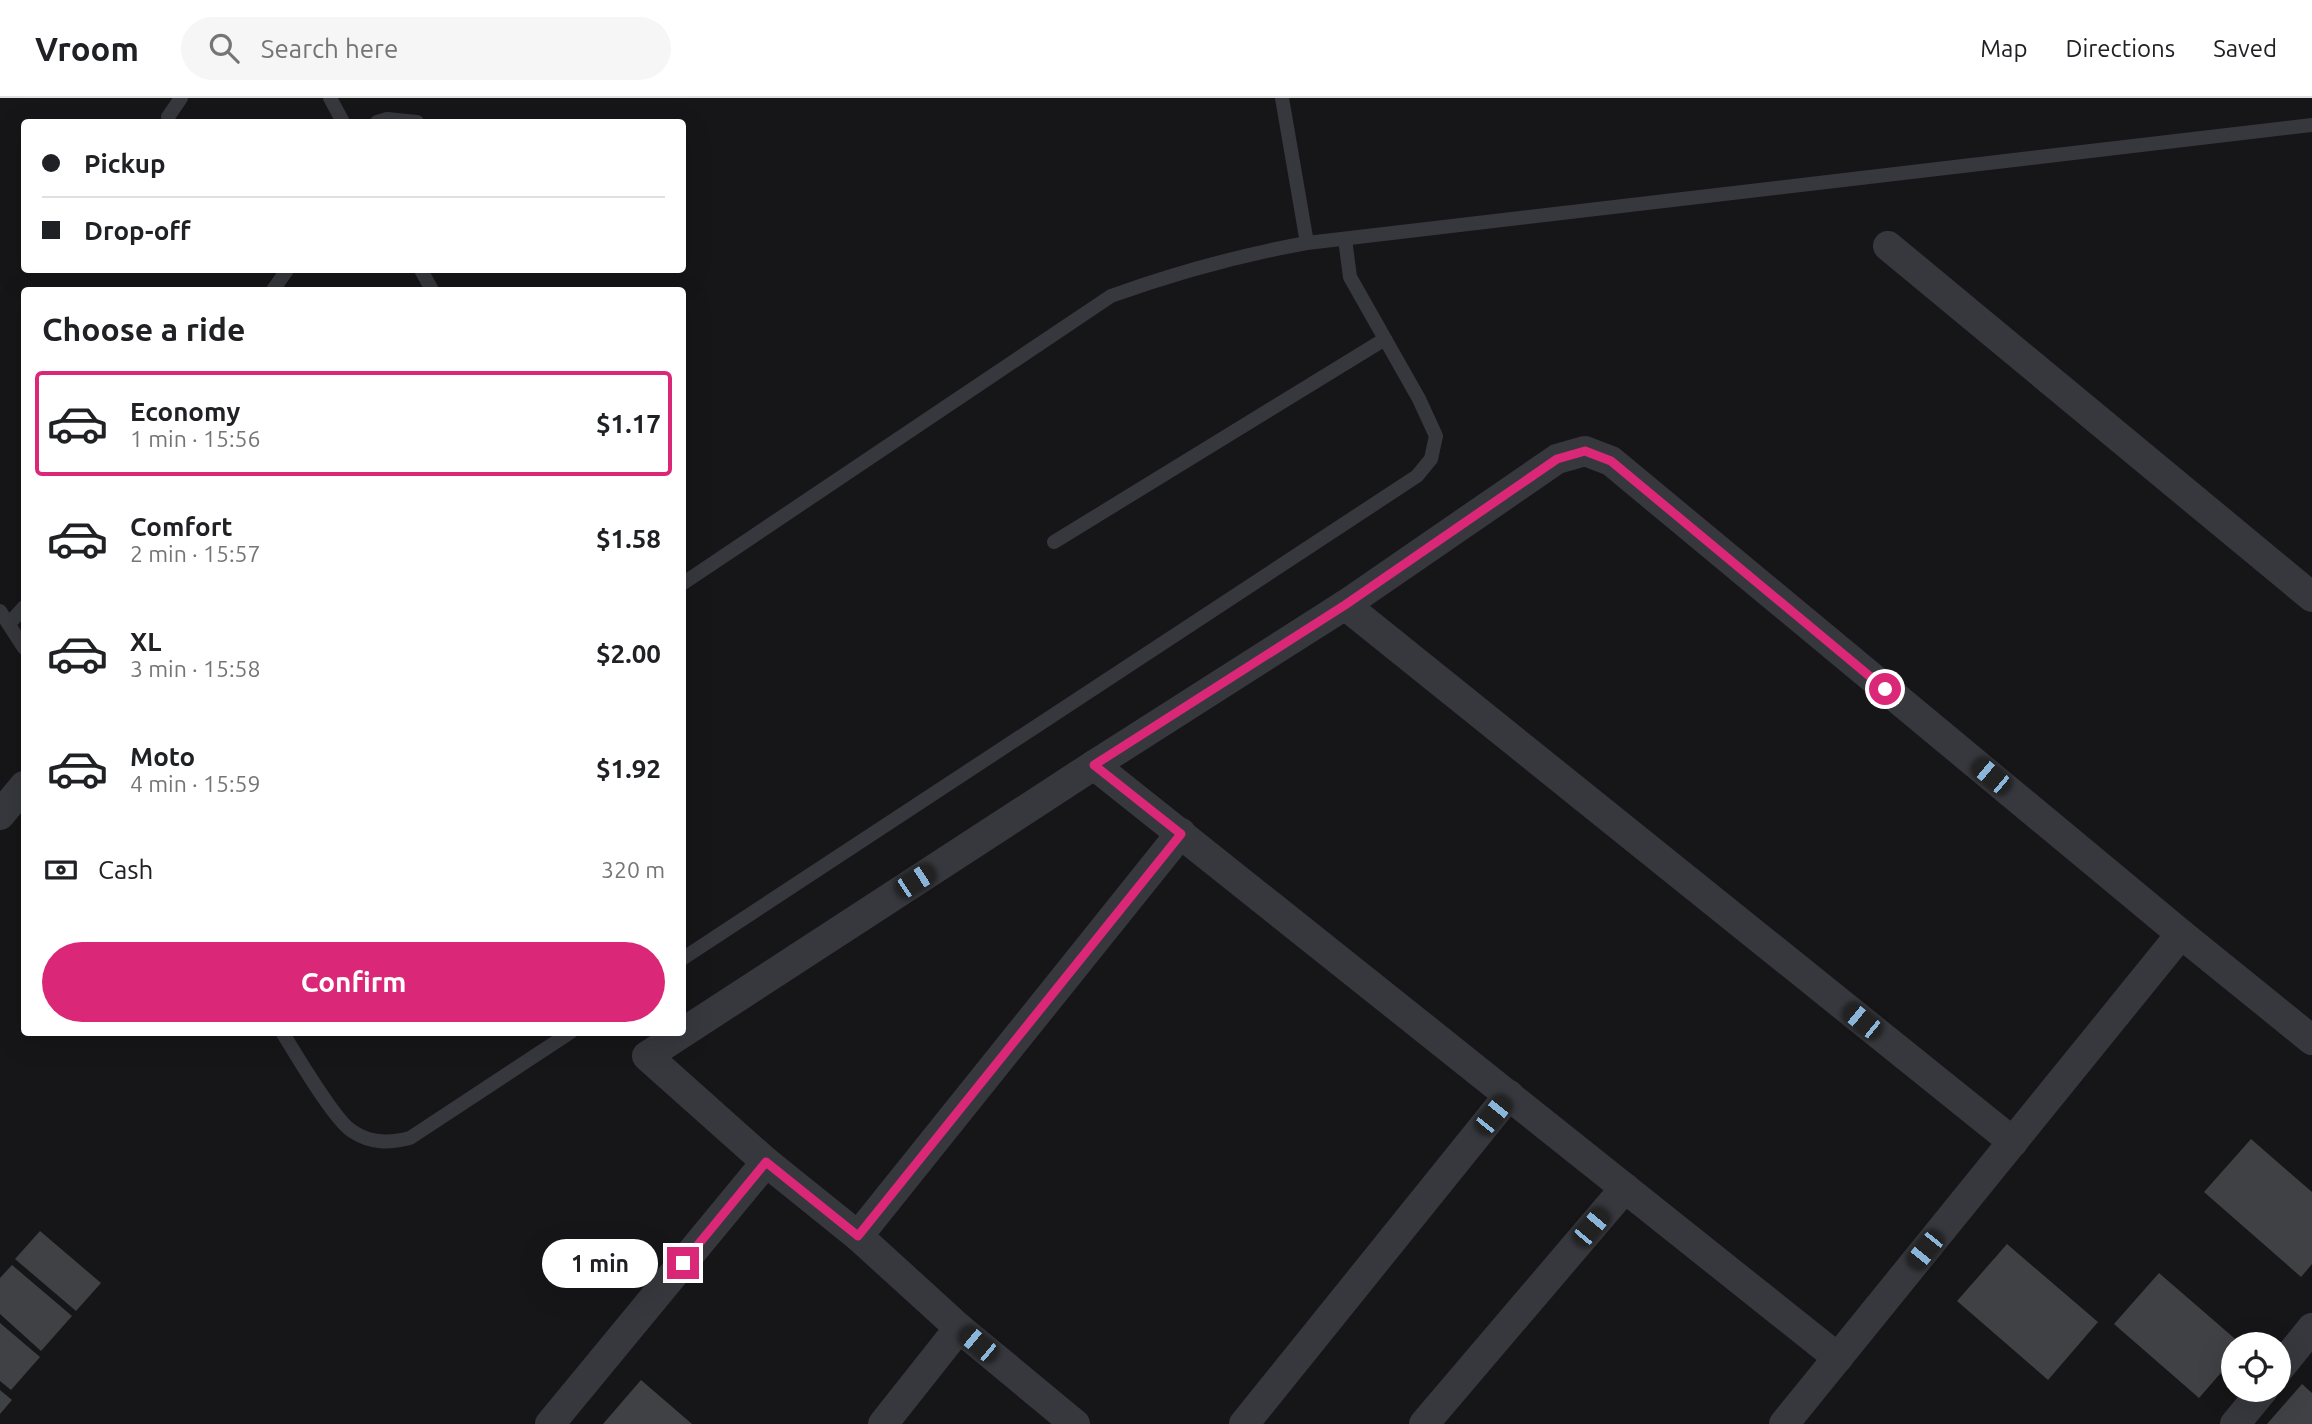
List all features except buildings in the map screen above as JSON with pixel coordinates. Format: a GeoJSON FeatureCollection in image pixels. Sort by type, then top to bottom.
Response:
{"type":"FeatureCollection","features":[{"type":"Feature","properties":{"kind":"street"},"geometry":{"type":"LineString","coordinates":[[1888,246],[2312,597]]}},
{"type":"Feature","properties":{"kind":"street"},"geometry":{"type":"LineString","coordinates":[[686,1031],[1345,605],[1557,459],[1585,451],[1611,461],[2312,1040]]}},
{"type":"Feature","properties":{"kind":"street"},"geometry":{"type":"LineString","coordinates":[[1345,605],[2013,1142]]}},
{"type":"Feature","properties":{"kind":"street"},"geometry":{"type":"LineString","coordinates":[[1094,765],[1838,1358]]}},
{"type":"Feature","properties":{"kind":"street"},"geometry":{"type":"LineString","coordinates":[[0,815],[21,790]]}},
{"type":"Feature","properties":{"kind":"street"},"geometry":{"type":"LineString","coordinates":[[858,1236],[1181,834]]}},
{"type":"Feature","properties":{"kind":"street"},"geometry":{"type":"LineString","coordinates":[[1784,1424],[2181,934]]}},
{"type":"Feature","properties":{"kind":"street"},"geometry":{"type":"LineString","coordinates":[[679,1036],[648,1056],[766,1162],[858,1236],[959,1328],[1074,1424]]}},
{"type":"Feature","properties":{"kind":"street"},"geometry":{"type":"LineString","coordinates":[[1244,1424],[1509,1095]]}},
{"type":"Feature","properties":{"kind":"street"},"geometry":{"type":"LineString","coordinates":[[550,1424],[766,1162]]}},
{"type":"Feature","properties":{"kind":"street"},"geometry":{"type":"LineString","coordinates":[[1424,1424],[1625,1188]]}},
{"type":"Feature","properties":{"kind":"street"},"geometry":{"type":"LineString","coordinates":[[883,1424],[959,1328]]}},
{"type":"Feature","properties":{"kind":"street"},"geometry":{"type":"LineString","coordinates":[[2291,1354],[2312,1328]]}},
{"type":"Feature","properties":{"kind":"street"},"geometry":{"type":"LineString","coordinates":[[2235,1424],[2253,1402]]}},
{"type":"Feature","properties":{"kind":"lane"},"geometry":{"type":"LineString","coordinates":[[168,117],[181,98]]}},
{"type":"Feature","properties":{"kind":"lane"},"geometry":{"type":"LineString","coordinates":[[330,98],[341,119]]}},
{"type":"Feature","properties":{"kind":"lane"},"geometry":{"type":"LineString","coordinates":[[1282,98],[1307,243]]}},
{"type":"Feature","properties":{"kind":"lane"},"geometry":{"type":"LineString","coordinates":[[686,581],[1111,296],[1170,275],[1307,243],[2312,125]]}},
{"type":"Feature","properties":{"kind":"lane"},"geometry":{"type":"LineString","coordinates":[[686,956],[1417,476],[1431,460],[1436,436],[1419,399],[1350,277],[1345,239]]}},
{"type":"Feature","properties":{"kind":"lane"},"geometry":{"type":"LineString","coordinates":[[1054,542],[1385,339]]}},
{"type":"Feature","properties":{"kind":"lane"},"geometry":{"type":"LineString","coordinates":[[9,624],[21,610]]}},
{"type":"Feature","properties":{"kind":"lane"},"geometry":{"type":"LineString","coordinates":[[0,611],[21,643]]}},
{"type":"Feature","properties":{"kind":"lane"},"geometry":{"type":"LineString","coordinates":[[285,1036],[335,1112],[351,1131],[390,1143],[410,1138],[565,1036]]}},
{"type":"Feature","properties":{"kind":"route"},"geometry":{"type":"LineString","coordinates":[[683,1263],[766,1162],[858,1236],[1181,834],[1094,765],[1345,605],[1557,459],[1585,451],[1611,461],[1885,689]]}}]}
